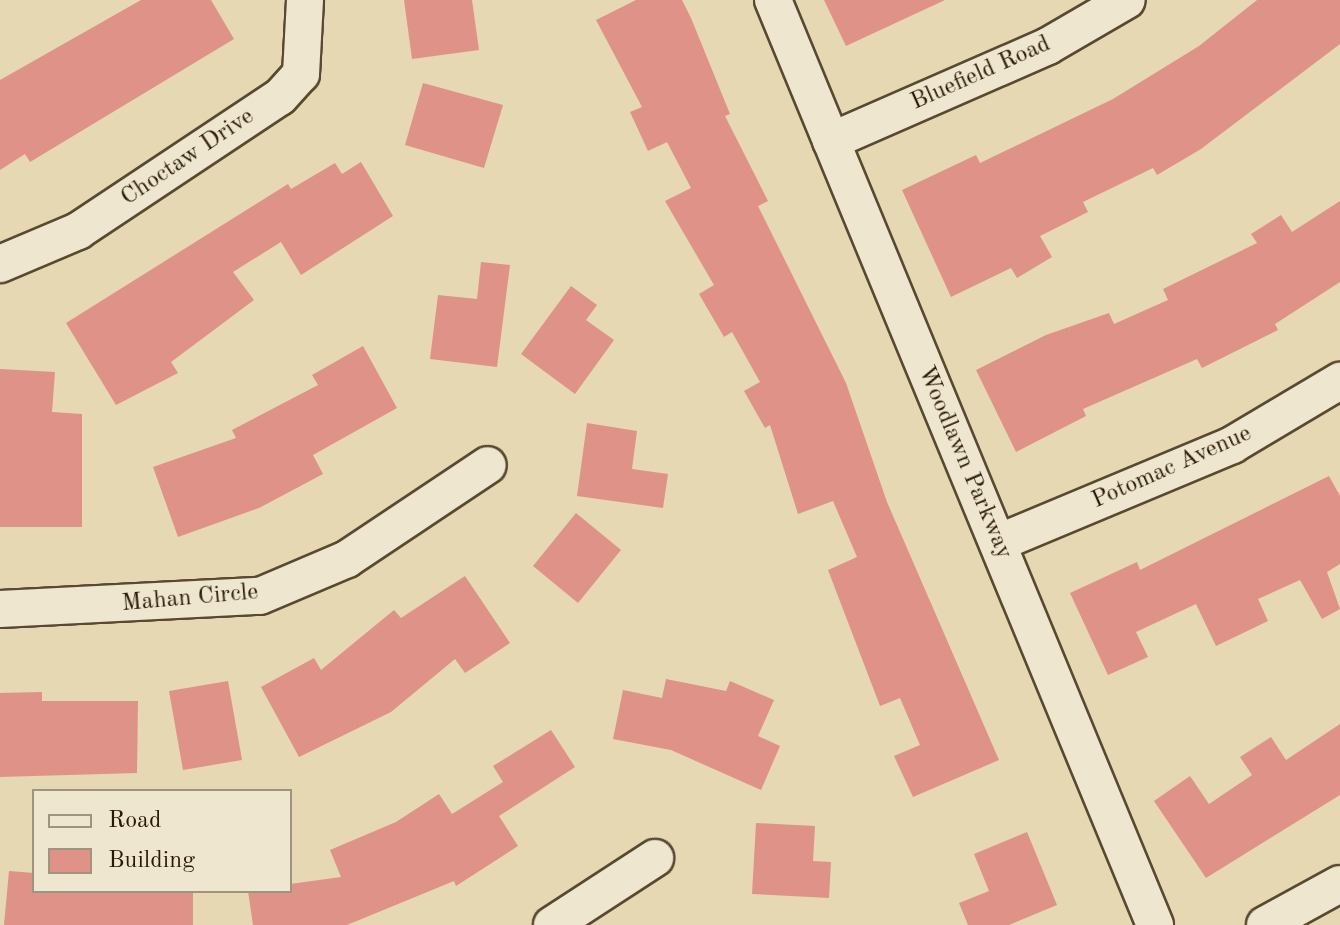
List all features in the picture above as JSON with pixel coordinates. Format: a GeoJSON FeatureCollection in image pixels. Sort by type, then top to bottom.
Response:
{"type":"FeatureCollection","features":[{"type":"Feature","properties":{"kind":"street","name":"Choctaw Drive"},"geometry":{"type":"LineString","coordinates":[[0,264],[78,231],[280,97],[301,74],[305,0]]}},
{"type":"Feature","properties":{"kind":"street","name":"Woodlawn Parkway"},"geometry":{"type":"LineString","coordinates":[[773,0],[1155,925]]}},
{"type":"Feature","properties":{"kind":"street","name":"Bluefield Road"},"geometry":{"type":"LineString","coordinates":[[831,141],[1048,46],[1127,0]]}},
{"type":"Feature","properties":{"kind":"street","name":"Potomac Avenue"},"geometry":{"type":"LineString","coordinates":[[998,543],[1232,445],[1340,381]]}},
{"type":"Feature","properties":{"kind":"street","name":"Mahan Circle"},"geometry":{"type":"LineString","coordinates":[[0,609],[260,596],[347,559],[488,465]]}},
{"type":"Feature","properties":{"kind":"street"},"geometry":{"type":"LineString","coordinates":[[552,925],[655,858]]}},
{"type":"Feature","properties":{"kind":"street"},"geometry":{"type":"LineString","coordinates":[[1265,925],[1340,884]]}},
{"type":"Feature","properties":{"kind":"building"},"geometry":{"type":"Polygon","coordinates":[[[141,0],[211,0],[234,39],[30,162],[25,154],[0,170],[0,80],[141,0]]]}},
{"type":"Feature","properties":{"kind":"building"},"geometry":{"type":"Polygon","coordinates":[[[404,0],[472,0],[479,50],[412,59],[404,0]]]}},
{"type":"Feature","properties":{"kind":"building"},"geometry":{"type":"Polygon","coordinates":[[[636,0],[682,0],[691,18],[730,114],[725,116],[768,201],[758,206],[846,383],[887,502],[999,760],[913,797],[894,756],[920,745],[900,698],[880,706],[828,570],[857,557],[833,501],[798,514],[770,425],[765,428],[744,391],[760,382],[732,332],[724,337],[699,294],[714,285],[665,201],[691,188],[667,142],[648,151],[630,112],[642,107],[596,20],[636,0]]]}},
{"type":"Feature","properties":{"kind":"building"},"geometry":{"type":"Polygon","coordinates":[[[824,0],[945,0],[846,46],[824,0]]]}},
{"type":"Feature","properties":{"kind":"building"},"geometry":{"type":"Polygon","coordinates":[[[1257,0],[1340,0],[1340,44],[1201,149],[1157,175],[1153,168],[1083,202],[1088,212],[1040,236],[1052,257],[1017,278],[1011,268],[951,297],[902,190],[976,155],[980,163],[1113,99],[1199,46],[1257,0]]]}},
{"type":"Feature","properties":{"kind":"building"},"geometry":{"type":"Polygon","coordinates":[[[423,83],[503,105],[484,168],[405,145],[423,83]]]}},
{"type":"Feature","properties":{"kind":"building"},"geometry":{"type":"Polygon","coordinates":[[[361,162],[393,216],[301,275],[281,242],[233,272],[254,300],[171,362],[178,373],[116,405],[66,323],[288,184],[291,189],[335,163],[342,174],[361,162]]]}},
{"type":"Feature","properties":{"kind":"building"},"geometry":{"type":"Polygon","coordinates":[[[1340,201],[1340,282],[1275,324],[1278,330],[1202,368],[1197,359],[1083,409],[1086,416],[1016,452],[976,370],[1046,335],[1109,313],[1114,324],[1168,300],[1163,289],[1257,243],[1251,234],[1281,215],[1292,232],[1340,201]]]}},
{"type":"Feature","properties":{"kind":"building"},"geometry":{"type":"Polygon","coordinates":[[[481,262],[510,265],[497,367],[430,359],[438,295],[477,299],[481,262]]]}},
{"type":"Feature","properties":{"kind":"building"},"geometry":{"type":"Polygon","coordinates":[[[571,286],[597,305],[586,320],[614,340],[575,394],[521,354],[571,286]]]}},
{"type":"Feature","properties":{"kind":"building"},"geometry":{"type":"Polygon","coordinates":[[[363,346],[397,408],[313,455],[323,474],[259,508],[178,537],[153,467],[236,438],[232,430],[318,385],[312,375],[363,346]]]}},
{"type":"Feature","properties":{"kind":"building"},"geometry":{"type":"Polygon","coordinates":[[[0,369],[55,372],[52,412],[82,414],[82,527],[0,527],[0,369]]]}},
{"type":"Feature","properties":{"kind":"building"},"geometry":{"type":"Polygon","coordinates":[[[587,423],[637,431],[632,469],[668,474],[663,508],[577,496],[587,423]]]}},
{"type":"Feature","properties":{"kind":"building"},"geometry":{"type":"Polygon","coordinates":[[[1329,476],[1340,496],[1340,564],[1327,572],[1340,609],[1322,619],[1300,580],[1258,599],[1268,621],[1216,646],[1196,604],[1136,632],[1148,657],[1108,675],[1070,593],[1137,562],[1140,570],[1329,476]]]}},
{"type":"Feature","properties":{"kind":"building"},"geometry":{"type":"Polygon","coordinates":[[[576,513],[621,550],[578,603],[533,566],[576,513]]]}},
{"type":"Feature","properties":{"kind":"building"},"geometry":{"type":"Polygon","coordinates":[[[465,576],[510,643],[465,673],[455,659],[391,712],[299,757],[261,687],[314,658],[321,670],[394,610],[401,618],[465,576]]]}},
{"type":"Feature","properties":{"kind":"building"},"geometry":{"type":"Polygon","coordinates":[[[666,679],[726,691],[730,681],[774,700],[758,736],[780,746],[761,790],[671,750],[613,739],[623,690],[662,698],[666,679]]]}},
{"type":"Feature","properties":{"kind":"building"},"geometry":{"type":"Polygon","coordinates":[[[228,681],[242,760],[183,770],[169,691],[228,681]]]}},
{"type":"Feature","properties":{"kind":"building"},"geometry":{"type":"Polygon","coordinates":[[[42,692],[42,701],[138,701],[137,773],[0,777],[0,693],[42,692]]]}},
{"type":"Feature","properties":{"kind":"building"},"geometry":{"type":"Polygon","coordinates":[[[1340,724],[1340,795],[1206,878],[1154,801],[1190,776],[1209,804],[1252,775],[1240,757],[1271,737],[1286,760],[1340,724]]]}},
{"type":"Feature","properties":{"kind":"building"},"geometry":{"type":"Polygon","coordinates":[[[551,730],[575,767],[499,816],[518,846],[456,886],[454,881],[347,925],[253,925],[248,893],[292,893],[292,884],[341,877],[330,850],[396,822],[439,794],[452,814],[503,782],[493,766],[551,730]]]}},
{"type":"Feature","properties":{"kind":"building"},"geometry":{"type":"Polygon","coordinates":[[[756,823],[815,826],[813,861],[831,862],[829,898],[752,894],[756,823]]]}},
{"type":"Feature","properties":{"kind":"building"},"geometry":{"type":"Polygon","coordinates":[[[1027,832],[1057,905],[1009,925],[968,925],[959,903],[989,891],[974,854],[1027,832]]]}},
{"type":"Feature","properties":{"kind":"building"},"geometry":{"type":"Polygon","coordinates":[[[9,871],[32,873],[32,893],[193,893],[193,925],[4,925],[9,871]]]}}]}
